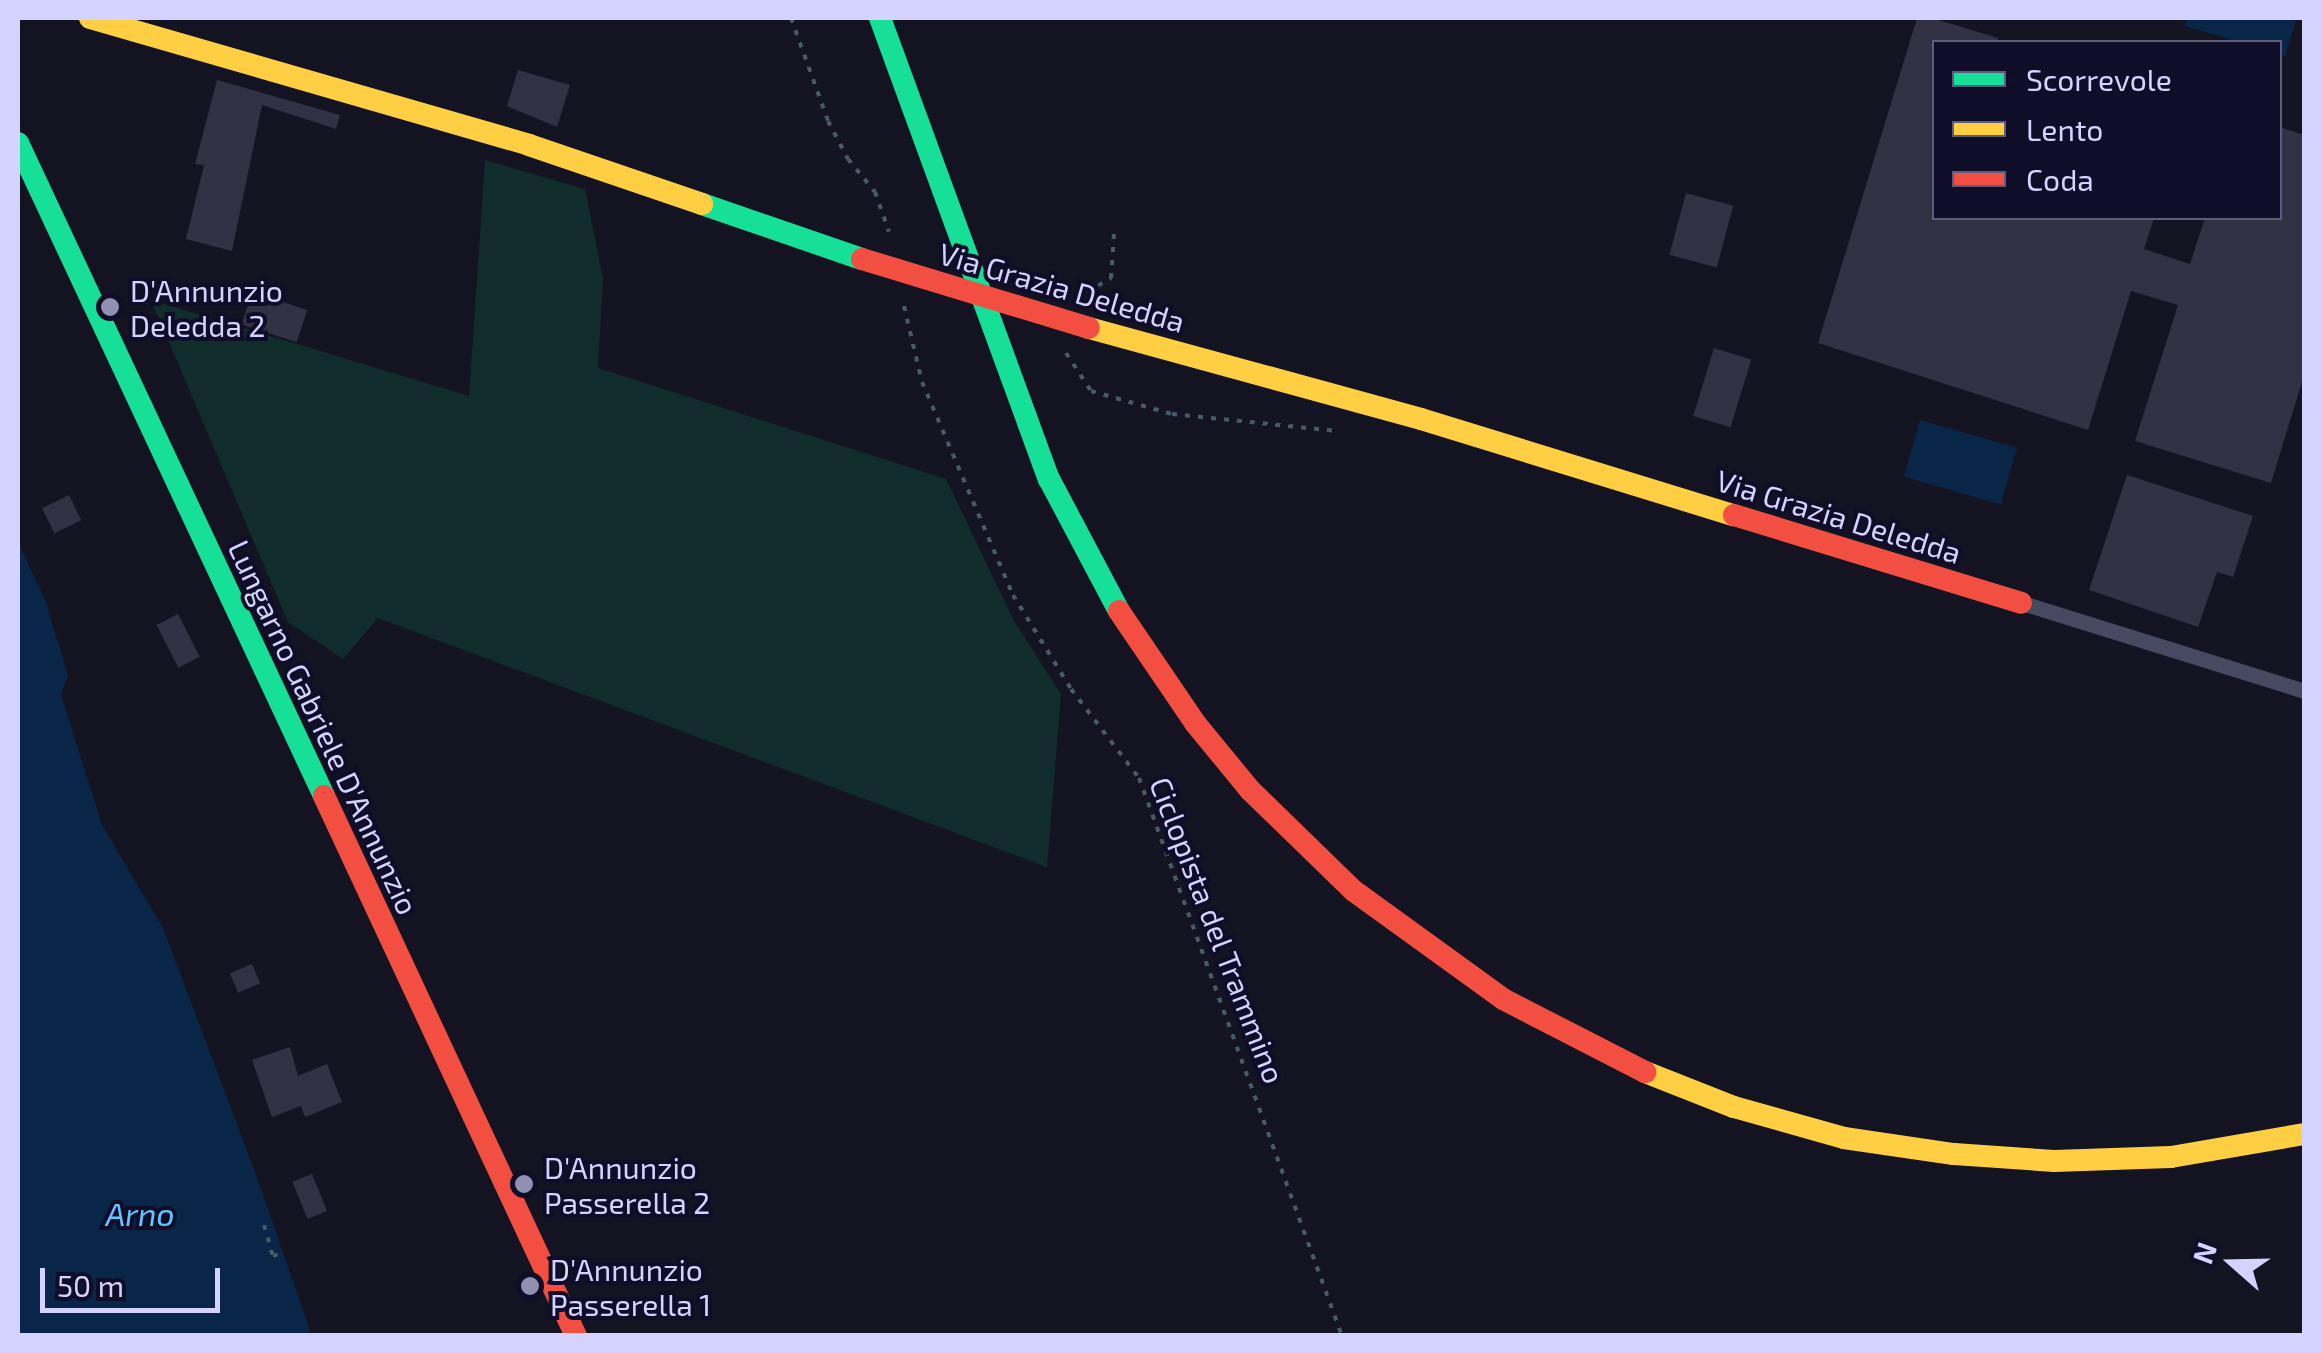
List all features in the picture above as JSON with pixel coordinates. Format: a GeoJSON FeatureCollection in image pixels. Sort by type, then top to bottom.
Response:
{"type":"FeatureCollection","features":[{"type":"Feature","properties":{"kind":"main road","name":"Via Grazia Deledda"},"geometry":{"type":"LineString","coordinates":[[90,18],[529,145],[862,259],[1089,328],[1420,419],[2020,603]]}},
{"type":"Feature","properties":{"kind":"main road"},"geometry":{"type":"LineString","coordinates":[[880,18],[1043,462],[1106,592],[1154,667],[1250,790],[1354,891],[1402,929],[1503,999],[1626,1064],[1734,1108],[1844,1138],[1954,1154],[2054,1161],[2171,1157],[2304,1134]]}},
{"type":"Feature","properties":{"kind":"main road","name":"Lungarno Gabriele D'Annunzio"},"geometry":{"type":"LineString","coordinates":[[18,143],[576,1336]]}},
{"type":"Feature","properties":{"kind":"lane"},"geometry":{"type":"LineString","coordinates":[[2020,603],[2304,692]]}},
{"type":"Feature","properties":{"kind":"path"},"geometry":{"type":"LineString","coordinates":[[791,18],[828,122],[848,159],[879,200],[890,240]]}},
{"type":"Feature","properties":{"kind":"path","name":"Ciclopista del Trammino"},"geometry":{"type":"LineString","coordinates":[[903,304],[922,382],[976,516],[1013,594],[1071,689],[1139,778],[1342,1336]]}},
{"type":"Feature","properties":{"kind":"path"},"geometry":{"type":"LineString","coordinates":[[264,1225],[274,1256],[281,1253]]}},
{"type":"Feature","properties":{"kind":"green space"},"geometry":{"type":"Polygon","coordinates":[[[485,160],[585,189],[603,279],[598,368],[946,479],[1014,621],[1061,694],[1047,867],[378,618],[343,659],[288,622],[151,300],[469,396],[485,160]]]}},
{"type":"Feature","properties":{"kind":"water"},"geometry":{"type":"Polygon","coordinates":[[[2187,18],[2297,18],[2285,56],[2282,40],[2232,40],[2185,26],[2187,18]]]}},
{"type":"Feature","properties":{"kind":"water"},"geometry":{"type":"Polygon","coordinates":[[[1920,420],[2017,448],[2001,505],[1904,477],[1920,420]]]}},
{"type":"Feature","properties":{"kind":"water","name":"Arno"},"geometry":{"type":"Polygon","coordinates":[[[18,542],[46,602],[68,676],[61,694],[102,825],[163,928],[255,1172],[310,1330],[307,1335],[18,1335],[18,542]]]}},
{"type":"Feature","properties":{"kind":"building"},"geometry":{"type":"Polygon","coordinates":[[[1917,18],[1932,18],[1998,38],[1932,40],[1932,220],[2153,220],[2144,249],[2190,264],[2204,220],[2282,220],[2282,128],[2304,135],[2304,375],[2271,483],[2135,441],[2178,305],[2131,291],[2088,430],[1818,343],[1917,18]]]}},
{"type":"Feature","properties":{"kind":"building"},"geometry":{"type":"Polygon","coordinates":[[[518,70],[570,85],[557,127],[507,106],[518,70]]]}},
{"type":"Feature","properties":{"kind":"building"},"geometry":{"type":"Polygon","coordinates":[[[217,80],[340,115],[336,129],[262,105],[232,251],[186,239],[204,165],[195,164],[217,80]]]}},
{"type":"Feature","properties":{"kind":"building"},"geometry":{"type":"Polygon","coordinates":[[[1686,193],[1733,206],[1717,268],[1669,255],[1686,193]]]}},
{"type":"Feature","properties":{"kind":"building"},"geometry":{"type":"Polygon","coordinates":[[[252,292],[307,310],[297,342],[241,324],[252,292]]]}},
{"type":"Feature","properties":{"kind":"building"},"geometry":{"type":"Polygon","coordinates":[[[1714,348],[1751,359],[1731,427],[1693,416],[1714,348]]]}},
{"type":"Feature","properties":{"kind":"building"},"geometry":{"type":"Polygon","coordinates":[[[2127,475],[2253,516],[2233,577],[2217,572],[2198,627],[2089,590],[2127,475]]]}},
{"type":"Feature","properties":{"kind":"building"},"geometry":{"type":"Polygon","coordinates":[[[69,495],[81,520],[54,533],[42,508],[69,495]]]}},
{"type":"Feature","properties":{"kind":"building"},"geometry":{"type":"Polygon","coordinates":[[[178,614],[200,657],[178,668],[157,625],[178,614]]]}},
{"type":"Feature","properties":{"kind":"building"},"geometry":{"type":"Polygon","coordinates":[[[252,964],[260,983],[238,993],[230,973],[252,964]]]}},
{"type":"Feature","properties":{"kind":"building"},"geometry":{"type":"Polygon","coordinates":[[[290,1047],[298,1076],[327,1064],[342,1102],[305,1117],[301,1106],[272,1117],[252,1060],[290,1047]]]}},
{"type":"Feature","properties":{"kind":"building"},"geometry":{"type":"Polygon","coordinates":[[[312,1174],[327,1211],[308,1219],[293,1182],[312,1174]]]}},
{"type":"Feature","properties":{"kind":"traffic: fast"},"geometry":{"type":"LineString","coordinates":[[880,18],[1049,479],[1119,611]]}},
{"type":"Feature","properties":{"kind":"traffic: fast"},"geometry":{"type":"LineString","coordinates":[[18,143],[324,796]]}},
{"type":"Feature","properties":{"kind":"traffic: fast"},"geometry":{"type":"LineString","coordinates":[[702,204],[862,259]]}},
{"type":"Feature","properties":{"kind":"traffic: slow"},"geometry":{"type":"LineString","coordinates":[[90,18],[529,145],[702,204]]}},
{"type":"Feature","properties":{"kind":"traffic: slow"},"geometry":{"type":"LineString","coordinates":[[1089,328],[1421,419],[1734,515]]}},
{"type":"Feature","properties":{"kind":"traffic: slow"},"geometry":{"type":"LineString","coordinates":[[1645,1072],[1734,1107],[1844,1138],[1954,1154],[2054,1161],[2171,1157],[2304,1134]]}},
{"type":"Feature","properties":{"kind":"traffic: jam"},"geometry":{"type":"LineString","coordinates":[[862,259],[1089,328]]}},
{"type":"Feature","properties":{"kind":"traffic: jam"},"geometry":{"type":"LineString","coordinates":[[1734,515],[2021,603]]}},
{"type":"Feature","properties":{"kind":"traffic: jam"},"geometry":{"type":"LineString","coordinates":[[1119,611],[1195,723],[1250,790],[1354,891],[1503,999],[1645,1072]]}},
{"type":"Feature","properties":{"kind":"traffic: jam"},"geometry":{"type":"LineString","coordinates":[[324,796],[576,1336]]}},
{"type":"Feature","properties":{"kind":"place","name":"D'Annunzio Deledda 2"},"geometry":{"type":"Point","coordinates":[110,307]}},
{"type":"Feature","properties":{"kind":"place","name":"D'Annunzio Passerella 2"},"geometry":{"type":"Point","coordinates":[524,1184]}},
{"type":"Feature","properties":{"kind":"place","name":"D'Annunzio Passerella 1"},"geometry":{"type":"Point","coordinates":[530,1286]}}]}
